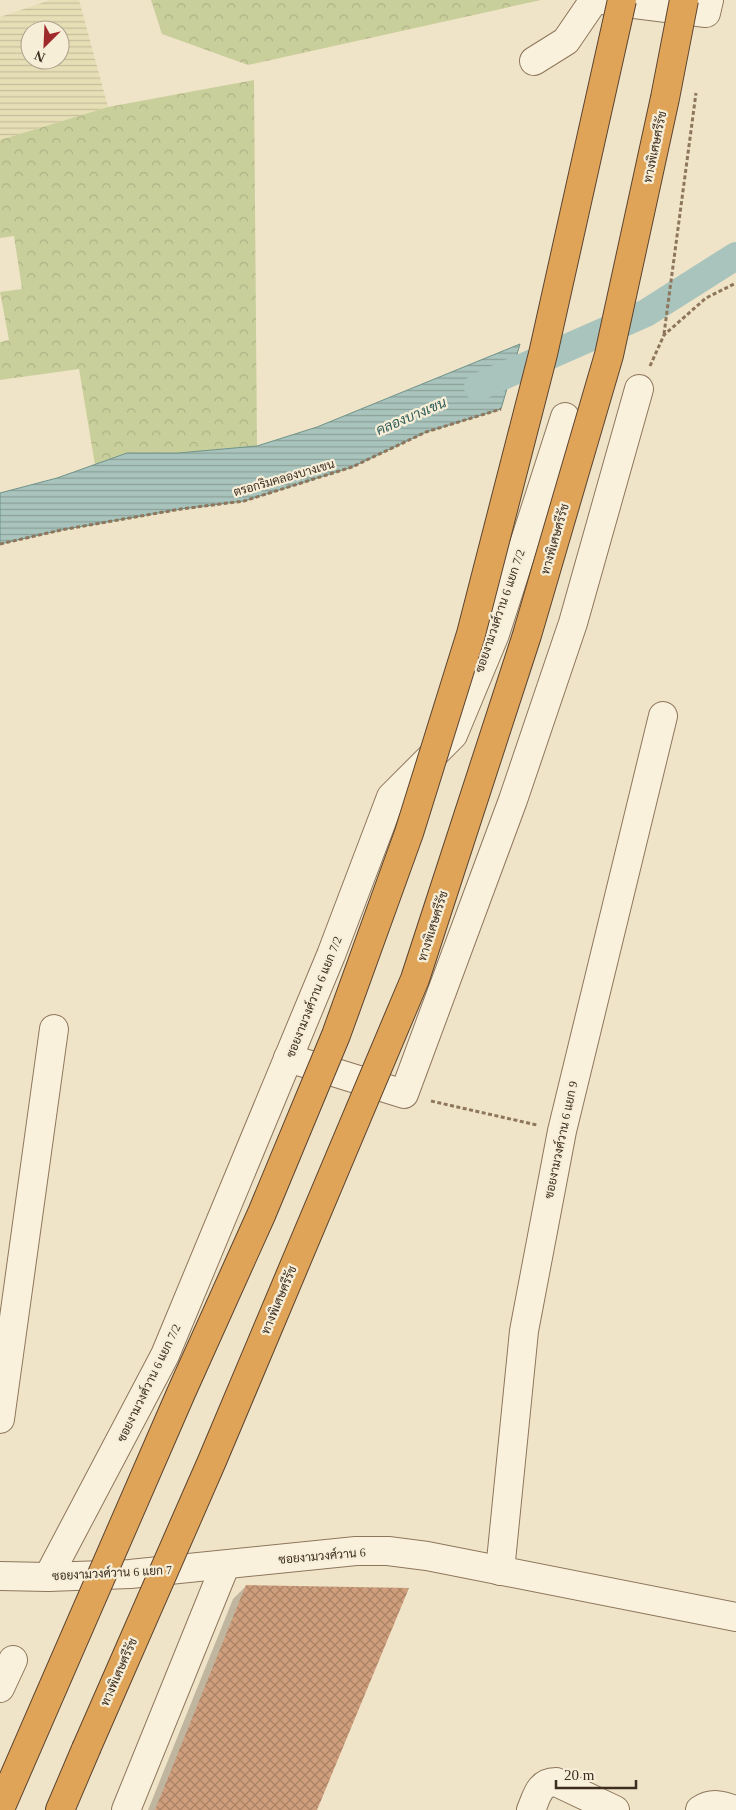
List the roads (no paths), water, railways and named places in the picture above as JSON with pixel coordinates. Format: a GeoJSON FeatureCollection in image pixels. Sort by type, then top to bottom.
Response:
{"type":"FeatureCollection","features":[{"type":"Feature","properties":{"kind":"highway"},"geometry":{"type":"LineString","coordinates":[[0,1809],[177,1402],[262,1213],[336,1035],[408,833],[471,634],[543,354],[622,0]]}},
{"type":"Feature","properties":{"kind":"highway","name":"ทางพิเศษศรีรัช"},"geometry":{"type":"LineString","coordinates":[[60,1810],[212,1461],[415,979],[527,635],[609,355],[666,98],[684,0]]}},
{"type":"Feature","properties":{"kind":"street"},"geometry":{"type":"LineString","coordinates":[[534,61],[566,41],[594,0]]}},
{"type":"Feature","properties":{"kind":"street"},"geometry":{"type":"LineString","coordinates":[[603,0],[706,13],[708,0]]}},
{"type":"Feature","properties":{"kind":"street"},"geometry":{"type":"LineString","coordinates":[[288,1058],[404,1094],[513,800],[570,632],[639,390]]}},
{"type":"Feature","properties":{"kind":"street","name":"ซอยงามวงศ์วาน 6 แยก 7/2"},"geometry":{"type":"LineString","coordinates":[[48,1577],[165,1355],[331,955],[391,797],[453,735],[495,634],[565,417]]}},
{"type":"Feature","properties":{"kind":"street","name":"ซอยงามวงศ์วาน 6 แยก 9"},"geometry":{"type":"LineString","coordinates":[[500,1571],[524,1331],[562,1130],[664,716]]}},
{"type":"Feature","properties":{"kind":"street"},"geometry":{"type":"LineString","coordinates":[[0,1419],[54,1029]]}},
{"type":"Feature","properties":{"kind":"street","name":"ซอยงามวงศ์วาน 6"},"geometry":{"type":"LineString","coordinates":[[225,1566],[356,1551],[388,1551],[427,1556],[736,1617]]}},
{"type":"Feature","properties":{"kind":"street"},"geometry":{"type":"LineString","coordinates":[[126,1810],[225,1566]]}},
{"type":"Feature","properties":{"kind":"street","name":"ซอยงามวงศ์วาน 6 แยก 7"},"geometry":{"type":"LineString","coordinates":[[2,1580],[130,1574],[225,1566]]}},
{"type":"Feature","properties":{"kind":"street"},"geometry":{"type":"LineString","coordinates":[[0,1688],[13,1660]]}},
{"type":"Feature","properties":{"kind":"street"},"geometry":{"type":"LineString","coordinates":[[532,1810],[541,1786],[547,1782],[556,1782],[604,1807]]}},
{"type":"Feature","properties":{"kind":"street"},"geometry":{"type":"LineString","coordinates":[[700,1810],[707,1806],[721,1804],[734,1810]]}},
{"type":"Feature","properties":{"kind":"water"},"geometry":{"type":"Polygon","coordinates":[[[520,344],[501,409],[426,432],[352,467],[244,501],[181,509],[61,530],[0,544],[0,493],[57,478],[127,453],[178,453],[257,446],[317,427],[520,344]]]}},
{"type":"Feature","properties":{"kind":"waterway","name":"คลองบางเขน"},"geometry":{"type":"LineString","coordinates":[[478,387],[646,313],[736,256]]}}]}
